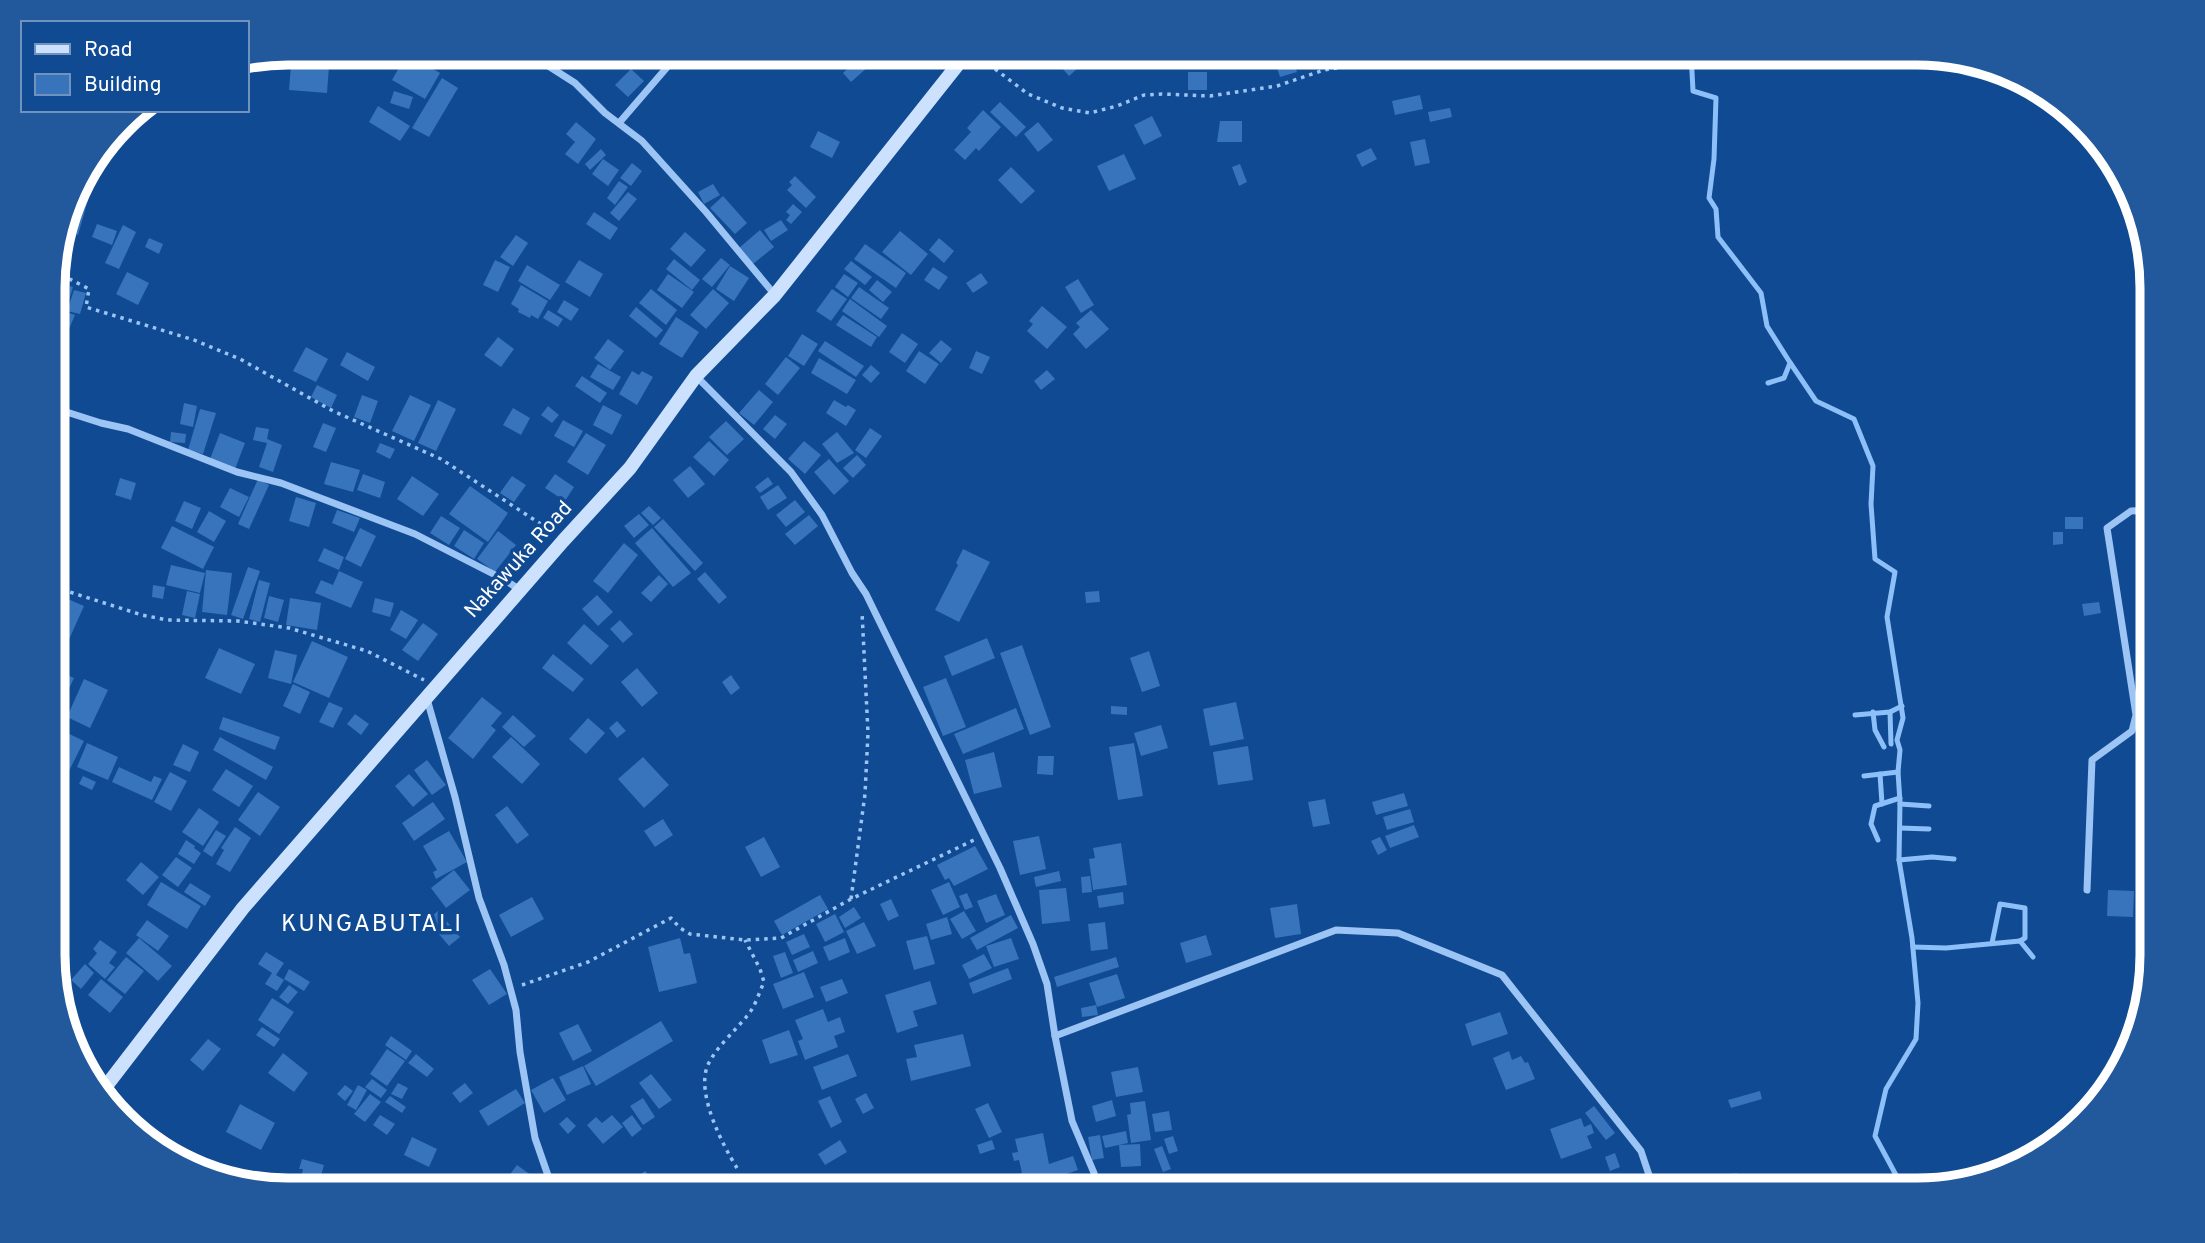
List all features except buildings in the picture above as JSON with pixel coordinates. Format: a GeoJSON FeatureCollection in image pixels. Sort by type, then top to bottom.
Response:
{"type":"FeatureCollection","features":[{"type":"Feature","properties":{"kind":"main road","name":"Nakawuka Road"},"geometry":{"type":"LineString","coordinates":[[107,1085],[243,908],[629,468],[696,376],[775,295],[956,65]]}},
{"type":"Feature","properties":{"kind":"street"},"geometry":{"type":"LineString","coordinates":[[548,65],[575,83],[605,113],[642,141],[775,295]]}},
{"type":"Feature","properties":{"kind":"street"},"geometry":{"type":"LineString","coordinates":[[619,123],[666,65]]}},
{"type":"Feature","properties":{"kind":"street"},"geometry":{"type":"LineString","coordinates":[[696,376],[791,472],[822,515],[866,594],[984,836],[1033,944],[1047,984],[1072,1121],[1095,1178]]}},
{"type":"Feature","properties":{"kind":"street"},"geometry":{"type":"LineString","coordinates":[[65,411],[139,433],[237,472],[281,483],[415,534],[520,590]]}},
{"type":"Feature","properties":{"kind":"street"},"geometry":{"type":"LineString","coordinates":[[2087,890],[2092,760],[2132,731],[2136,715],[2107,528],[2131,511],[2140,511]]}},
{"type":"Feature","properties":{"kind":"street"},"geometry":{"type":"LineString","coordinates":[[431,692],[480,898],[504,965],[516,1010],[520,1052],[535,1138],[549,1178]]}},
{"type":"Feature","properties":{"kind":"street"},"geometry":{"type":"LineString","coordinates":[[1055,1036],[1336,930],[1398,933],[1503,975],[1641,1151],[1650,1178]]}},
{"type":"Feature","properties":{"kind":"path"},"geometry":{"type":"LineString","coordinates":[[989,65],[1028,94],[1062,108],[1090,113],[1144,95],[1210,96],[1277,86],[1324,70],[1356,65]]}},
{"type":"Feature","properties":{"kind":"path"},"geometry":{"type":"LineString","coordinates":[[66,277],[89,289],[86,307],[194,340],[240,359],[333,411],[441,459],[563,541]]}},
{"type":"Feature","properties":{"kind":"path"},"geometry":{"type":"LineString","coordinates":[[65,590],[167,621],[238,621],[289,628],[367,651],[431,692]]}},
{"type":"Feature","properties":{"kind":"path"},"geometry":{"type":"LineString","coordinates":[[851,899],[865,794],[869,733],[861,615],[866,594]]}},
{"type":"Feature","properties":{"kind":"path"},"geometry":{"type":"LineString","coordinates":[[510,989],[588,962],[671,918],[690,934],[745,940],[781,938],[851,899],[984,836]]}},
{"type":"Feature","properties":{"kind":"path"},"geometry":{"type":"LineString","coordinates":[[737,1168],[709,1110],[706,1087],[707,1067],[729,1035],[749,1014],[764,982],[745,940]]}},
{"type":"Feature","properties":{"kind":"waterway"},"geometry":{"type":"LineString","coordinates":[[1692,65],[1693,91],[1716,98],[1714,159],[1709,198],[1716,209],[1718,237],[1761,293],[1767,326],[1816,401],[1854,419],[1873,466],[1871,504],[1875,559],[1895,572],[1887,617],[1903,718],[1897,740],[1900,750],[1899,860],[1912,938],[1918,1003],[1916,1039],[1886,1089],[1875,1136],[1898,1178]]}},
{"type":"Feature","properties":{"kind":"waterway"},"geometry":{"type":"LineString","coordinates":[[1768,383],[1784,378],[1790,363]]}},
{"type":"Feature","properties":{"kind":"waterway"},"geometry":{"type":"LineString","coordinates":[[1855,715],[1890,712],[1902,706]]}},
{"type":"Feature","properties":{"kind":"waterway"},"geometry":{"type":"LineString","coordinates":[[1873,712],[1875,730],[1884,747]]}},
{"type":"Feature","properties":{"kind":"waterway"},"geometry":{"type":"LineString","coordinates":[[1890,712],[1891,744]]}},
{"type":"Feature","properties":{"kind":"waterway"},"geometry":{"type":"LineString","coordinates":[[1864,776],[1898,772]]}},
{"type":"Feature","properties":{"kind":"waterway"},"geometry":{"type":"LineString","coordinates":[[1880,774],[1882,804]]}},
{"type":"Feature","properties":{"kind":"waterway"},"geometry":{"type":"LineString","coordinates":[[1878,840],[1871,824],[1875,806],[1900,798]]}},
{"type":"Feature","properties":{"kind":"waterway"},"geometry":{"type":"LineString","coordinates":[[1900,804],[1929,806]]}},
{"type":"Feature","properties":{"kind":"waterway"},"geometry":{"type":"LineString","coordinates":[[1900,828],[1929,829]]}},
{"type":"Feature","properties":{"kind":"waterway"},"geometry":{"type":"LineString","coordinates":[[1899,860],[1932,857],[1954,859]]}},
{"type":"Feature","properties":{"kind":"waterway"},"geometry":{"type":"LineString","coordinates":[[1992,943],[2000,904],[2025,908],[2025,938],[2020,941]]}},
{"type":"Feature","properties":{"kind":"waterway"},"geometry":{"type":"LineString","coordinates":[[1913,947],[1946,948],[2020,941],[2033,957]]}},
{"type":"Feature","properties":{"kind":"district","name":"KUNGABUTALI"},"geometry":{"type":"Point","coordinates":[372,925]}}]}
